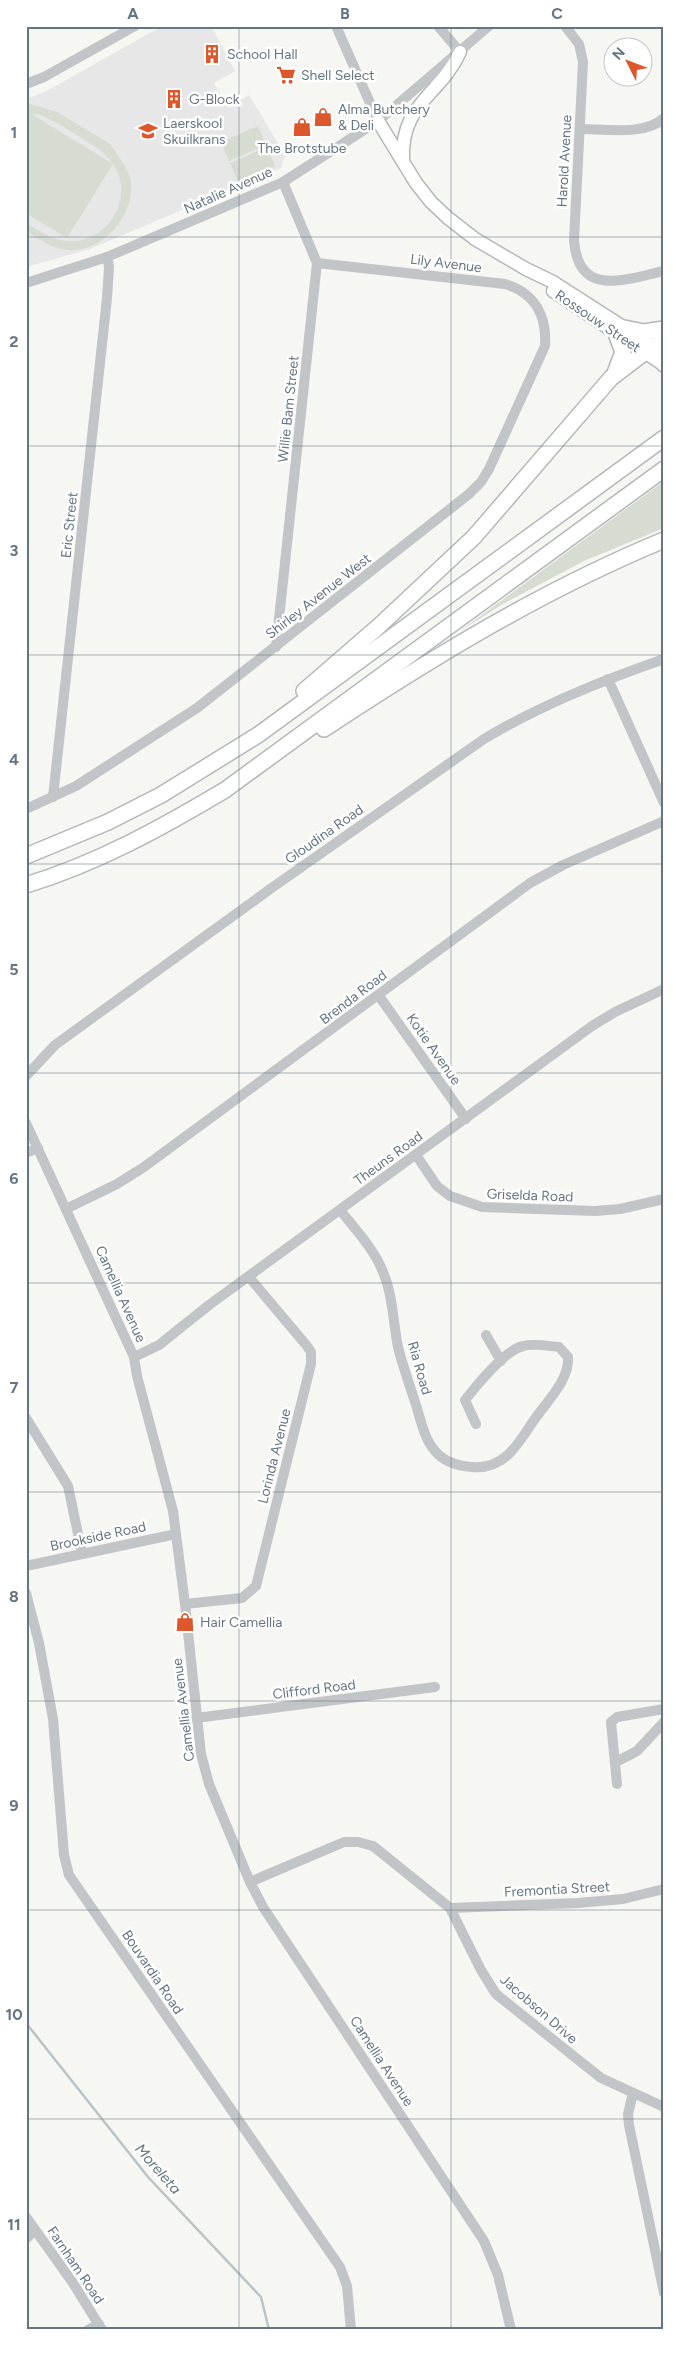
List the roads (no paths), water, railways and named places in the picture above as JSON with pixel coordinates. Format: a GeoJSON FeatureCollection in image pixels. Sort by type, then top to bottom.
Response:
{"type":"FeatureCollection","features":[{"type":"Feature","properties":{"kind":"highway"},"geometry":{"type":"LineString","coordinates":[[258,735],[318,677],[379,626],[474,537],[611,378],[622,357],[621,332],[644,332],[664,329]]}},
{"type":"Feature","properties":{"kind":"highway"},"geometry":{"type":"LineString","coordinates":[[611,378],[656,347],[664,364]]}},
{"type":"Feature","properties":{"kind":"highway"},"geometry":{"type":"LineString","coordinates":[[26,856],[108,822],[161,795],[258,735],[664,438]]}},
{"type":"Feature","properties":{"kind":"highway"},"geometry":{"type":"LineString","coordinates":[[225,790],[664,468]]}},
{"type":"Feature","properties":{"kind":"highway"},"geometry":{"type":"LineString","coordinates":[[26,885],[74,869],[121,849],[170,823],[288,753],[463,640],[566,584],[664,540]]}},
{"type":"Feature","properties":{"kind":"main road"},"geometry":{"type":"LineString","coordinates":[[403,161],[404,132],[409,120],[419,104],[452,68],[460,52]]}},
{"type":"Feature","properties":{"kind":"main road","name":"Rossouw Street"},"geometry":{"type":"LineString","coordinates":[[378,121],[421,189],[448,218],[475,239],[535,274],[552,291],[621,332],[656,347]]}},
{"type":"Feature","properties":{"kind":"street"},"geometry":{"type":"LineString","coordinates":[[26,84],[135,26]]}},
{"type":"Feature","properties":{"kind":"street","name":"Rossouw Street"},"geometry":{"type":"LineString","coordinates":[[336,26],[378,121]]}},
{"type":"Feature","properties":{"kind":"street"},"geometry":{"type":"LineString","coordinates":[[438,26],[460,52]]}},
{"type":"Feature","properties":{"kind":"street","name":"Natalie Avenue"},"geometry":{"type":"LineString","coordinates":[[26,283],[107,257],[283,182],[378,121],[489,26]]}},
{"type":"Feature","properties":{"kind":"street","name":"Harold Avenue"},"geometry":{"type":"LineString","coordinates":[[565,26],[577,40],[582,55],[575,249],[579,261],[590,275],[598,280],[611,282],[664,271]]}},
{"type":"Feature","properties":{"kind":"street"},"geometry":{"type":"LineString","coordinates":[[580,129],[638,129],[654,126],[664,118]]}},
{"type":"Feature","properties":{"kind":"street","name":"Willie Bam Street"},"geometry":{"type":"LineString","coordinates":[[276,647],[317,263],[283,182]]}},
{"type":"Feature","properties":{"kind":"street","name":"Eric Street"},"geometry":{"type":"LineString","coordinates":[[53,797],[107,298],[109,267],[107,257]]}},
{"type":"Feature","properties":{"kind":"street","name":"Lily Avenue"},"geometry":{"type":"LineString","coordinates":[[317,263],[505,284],[518,288],[534,301],[543,319],[546,332]]}},
{"type":"Feature","properties":{"kind":"street","name":"Shirley Avenue West"},"geometry":{"type":"LineString","coordinates":[[26,809],[76,786],[196,708],[276,647],[481,482],[494,459],[537,368],[545,346],[546,332]]}},
{"type":"Feature","properties":{"kind":"street","name":"Gloudina Road"},"geometry":{"type":"LineString","coordinates":[[26,1076],[55,1045],[484,739],[566,696],[664,659]]}},
{"type":"Feature","properties":{"kind":"street"},"geometry":{"type":"LineString","coordinates":[[608,679],[664,804]]}},
{"type":"Feature","properties":{"kind":"street","name":"Brenda Road"},"geometry":{"type":"LineString","coordinates":[[66,1209],[117,1184],[144,1167],[379,996],[530,883],[563,865],[664,821]]}},
{"type":"Feature","properties":{"kind":"street","name":"Theuns Road"},"geometry":{"type":"LineString","coordinates":[[134,1357],[159,1345],[592,1026],[615,1012],[664,989]]}},
{"type":"Feature","properties":{"kind":"street","name":"Kotie Avenue"},"geometry":{"type":"LineString","coordinates":[[379,996],[466,1119]]}},
{"type":"Feature","properties":{"kind":"street","name":"Camellia Avenue"},"geometry":{"type":"LineString","coordinates":[[26,1123],[134,1357],[137,1376],[173,1511],[185,1604],[196,1718],[201,1754],[209,1784],[250,1882],[263,1907],[484,2241],[498,2275],[511,2330]]}},
{"type":"Feature","properties":{"kind":"street"},"geometry":{"type":"LineString","coordinates":[[26,1153],[38,1148]]}},
{"type":"Feature","properties":{"kind":"street","name":"Griselda Road"},"geometry":{"type":"LineString","coordinates":[[416,1155],[437,1186],[450,1196],[482,1207],[595,1211],[620,1209],[664,1199]]}},
{"type":"Feature","properties":{"kind":"street","name":"Ria Road"},"geometry":{"type":"LineString","coordinates":[[340,1210],[376,1256],[384,1273],[390,1296],[398,1348],[424,1434],[436,1452],[448,1461],[462,1466],[477,1468],[492,1466],[517,1448],[558,1387],[568,1360],[559,1347],[528,1345],[516,1348],[501,1361]]}},
{"type":"Feature","properties":{"kind":"street","name":"Lorinda Avenue"},"geometry":{"type":"LineString","coordinates":[[185,1604],[242,1598],[256,1586],[311,1364],[311,1352],[307,1346],[249,1277]]}},
{"type":"Feature","properties":{"kind":"street"},"geometry":{"type":"LineString","coordinates":[[476,1424],[465,1400],[501,1361],[486,1335]]}},
{"type":"Feature","properties":{"kind":"street"},"geometry":{"type":"LineString","coordinates":[[26,1418],[68,1486],[82,1553]]}},
{"type":"Feature","properties":{"kind":"street","name":"Brookside Road"},"geometry":{"type":"LineString","coordinates":[[26,1566],[176,1534]]}},
{"type":"Feature","properties":{"kind":"street","name":"Bouvardia Road"},"geometry":{"type":"LineString","coordinates":[[26,1593],[39,1643],[53,1719],[64,1855],[69,1874],[340,2267],[347,2286],[351,2330]]}},
{"type":"Feature","properties":{"kind":"street","name":"Clifford Road"},"geometry":{"type":"LineString","coordinates":[[196,1718],[435,1687]]}},
{"type":"Feature","properties":{"kind":"street"},"geometry":{"type":"LineString","coordinates":[[617,1784],[616,1762],[610,1724],[612,1720],[664,1709]]}},
{"type":"Feature","properties":{"kind":"street"},"geometry":{"type":"LineString","coordinates":[[616,1762],[636,1751],[664,1722]]}},
{"type":"Feature","properties":{"kind":"street","name":"Jacobson Drive"},"geometry":{"type":"LineString","coordinates":[[250,1882],[344,1842],[358,1842],[373,1846],[450,1908],[480,1970],[496,1994],[602,2078],[664,2107]]}},
{"type":"Feature","properties":{"kind":"street","name":"Fremontia Street"},"geometry":{"type":"LineString","coordinates":[[450,1908],[623,1899],[664,1888]]}},
{"type":"Feature","properties":{"kind":"street"},"geometry":{"type":"LineString","coordinates":[[633,2093],[628,2114],[629,2124],[664,2293]]}},
{"type":"Feature","properties":{"kind":"street","name":"Farnham Road"},"geometry":{"type":"LineString","coordinates":[[26,2217],[73,2283],[100,2327]]}},
{"type":"Feature","properties":{"kind":"street"},"geometry":{"type":"LineString","coordinates":[[26,2238],[36,2230]]}},
{"type":"Feature","properties":{"kind":"street"},"geometry":{"type":"LineString","coordinates":[[88,2330],[100,2327]]}},
{"type":"Feature","properties":{"kind":"waterway","name":"Moreleta"},"geometry":{"type":"LineString","coordinates":[[26,2023],[148,2177],[261,2297],[269,2330]]}},
{"type":"Feature","properties":{"kind":"place","name":"School Hall"},"geometry":{"type":"Point","coordinates":[212,54]}},
{"type":"Feature","properties":{"kind":"place","name":"Shell Select"},"geometry":{"type":"Point","coordinates":[286,75]}},
{"type":"Feature","properties":{"kind":"place","name":"G-Block"},"geometry":{"type":"Point","coordinates":[174,99]}},
{"type":"Feature","properties":{"kind":"place","name":"Alma Butchery & Deli"},"geometry":{"type":"Point","coordinates":[323,117]}},
{"type":"Feature","properties":{"kind":"place","name":"The Brotstube"},"geometry":{"type":"Point","coordinates":[302,127]}},
{"type":"Feature","properties":{"kind":"place","name":"Laerskool Skuilkrans"},"geometry":{"type":"Point","coordinates":[148,131]}},
{"type":"Feature","properties":{"kind":"place","name":"Hair Camellia"},"geometry":{"type":"Point","coordinates":[185,1622]}}]}
